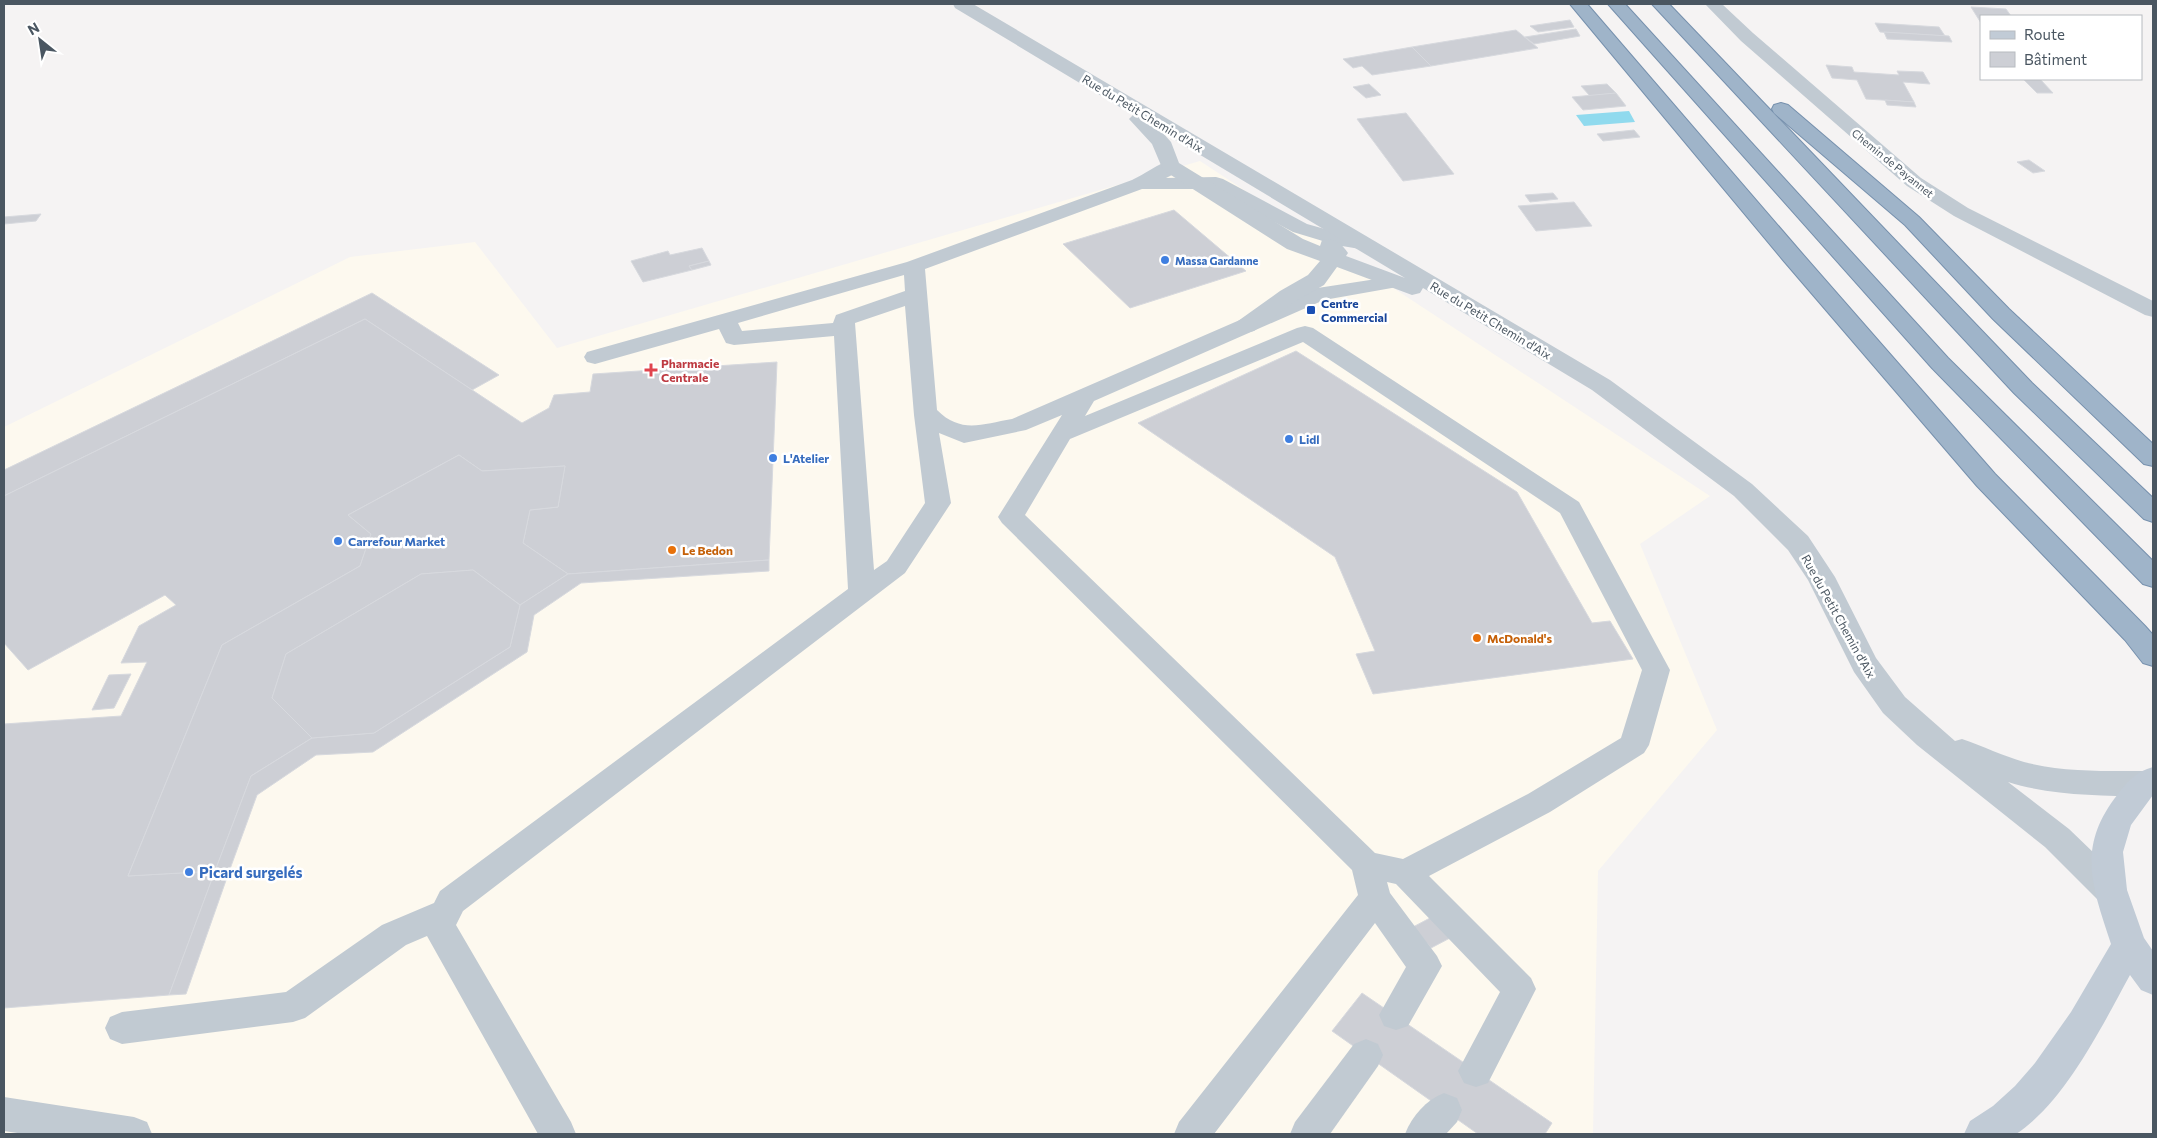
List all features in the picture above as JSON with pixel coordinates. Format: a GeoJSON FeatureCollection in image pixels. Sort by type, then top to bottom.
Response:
{"type":"FeatureCollection","features":[{"type":"Feature","properties":{"kind":"highway"},"geometry":{"type":"LineString","coordinates":[[1578,4],[1791,255],[1986,480],[2135,633],[2153,655]]}},
{"type":"Feature","properties":{"kind":"highway"},"geometry":{"type":"LineString","coordinates":[[1616,4],[1940,363],[2153,577]]}},
{"type":"Feature","properties":{"kind":"highway"},"geometry":{"type":"LineString","coordinates":[[1663,7],[1912,221],[2000,314],[2153,458]]}},
{"type":"Feature","properties":{"kind":"highway"},"geometry":{"type":"LineString","coordinates":[[1663,7],[2023,388],[2153,513]]}},
{"type":"Feature","properties":{"kind":"main road"},"geometry":{"type":"LineString","coordinates":[[2148,782],[2116,820],[2107,852],[2110,890],[2129,945],[2153,979]]}},
{"type":"Feature","properties":{"kind":"main road"},"geometry":{"type":"LineString","coordinates":[[1983,1134],[1993,1129],[2030,1098],[2060,1060],[2129,945]]}},
{"type":"Feature","properties":{"kind":"street","name":"Rue du Petit Chemin d'Aix"},"geometry":{"type":"LineString","coordinates":[[961,4],[1601,385],[1743,490],[1798,543],[1821,577],[1864,664],[1894,705],[1928,737],[2058,838],[2110,890]]}},
{"type":"Feature","properties":{"kind":"street","name":"Chemin de Payannet"},"geometry":{"type":"LineString","coordinates":[[1713,4],[1759,48],[1914,182],[1961,212],[2153,310]]}},
{"type":"Feature","properties":{"kind":"street"},"geometry":{"type":"LineString","coordinates":[[1116,97],[1161,142],[1170,166],[1295,244],[1479,313]]}},
{"type":"Feature","properties":{"kind":"street"},"geometry":{"type":"LineString","coordinates":[[1246,326],[1288,296],[1316,280],[1337,253],[1285,197]]}},
{"type":"Feature","properties":{"kind":"street"},"geometry":{"type":"LineString","coordinates":[[1928,737],[1994,764],[2023,774],[2046,779],[2073,782],[2148,782]]}},
{"type":"Feature","properties":{"kind":"lane"},"geometry":{"type":"LineString","coordinates":[[595,357],[914,266],[1139,184],[1165,172],[1170,166]]}},
{"type":"Feature","properties":{"kind":"lane"},"geometry":{"type":"LineString","coordinates":[[1139,184],[1216,183],[1300,228],[1360,243]]}},
{"type":"Feature","properties":{"kind":"lane"},"geometry":{"type":"LineString","coordinates":[[558,1134],[439,926],[451,901],[458,895],[896,567],[938,503],[925,412],[914,266]]}},
{"type":"Feature","properties":{"kind":"lane"},"geometry":{"type":"LineString","coordinates":[[925,412],[936,423],[964,435],[1018,425],[1320,294],[1396,282]]}},
{"type":"Feature","properties":{"kind":"lane"},"geometry":{"type":"LineString","coordinates":[[862,592],[844,320],[916,295]]}},
{"type":"Feature","properties":{"kind":"lane"},"geometry":{"type":"LineString","coordinates":[[726,320],[734,338],[844,329]]}},
{"type":"Feature","properties":{"kind":"lane"},"geometry":{"type":"LineString","coordinates":[[1062,434],[1306,333],[1570,508],[1656,670],[1634,745],[1539,803],[1406,873]]}},
{"type":"Feature","properties":{"kind":"lane"},"geometry":{"type":"LineString","coordinates":[[1084,396],[1011,517],[1366,864],[1375,898],[1425,966],[1396,1015]]}},
{"type":"Feature","properties":{"kind":"lane"},"geometry":{"type":"LineString","coordinates":[[1366,864],[1406,873],[1519,989],[1476,1071]]}},
{"type":"Feature","properties":{"kind":"lane"},"geometry":{"type":"LineString","coordinates":[[1192,1134],[1375,898]]}},
{"type":"Feature","properties":{"kind":"lane"},"geometry":{"type":"LineString","coordinates":[[122,1028],[293,1007],[394,935],[445,913]]}},
{"type":"Feature","properties":{"kind":"lane"},"geometry":{"type":"LineString","coordinates":[[1308,1134],[1366,1055]]}},
{"type":"Feature","properties":{"kind":"lane"},"geometry":{"type":"LineString","coordinates":[[4,1114],[134,1134]]}},
{"type":"Feature","properties":{"kind":"shaded area"},"geometry":{"type":"Polygon","coordinates":[[[1200,161],[1710,496],[1640,544],[1717,730],[1598,871],[1593,1134],[4,1134],[4,427],[350,257],[475,242],[557,348],[1200,161]]]}},
{"type":"Feature","properties":{"kind":"water"},"geometry":{"type":"Polygon","coordinates":[[[1629,111],[1635,122],[1584,126],[1576,115],[1629,111]]]}},
{"type":"Feature","properties":{"kind":"building"},"geometry":{"type":"Polygon","coordinates":[[[1971,7],[2006,9],[2010,15],[1980,15],[1980,21],[1971,7]]]}},
{"type":"Feature","properties":{"kind":"building"},"geometry":{"type":"Polygon","coordinates":[[[1570,20],[1574,27],[1538,32],[1530,26],[1570,20]]]}},
{"type":"Feature","properties":{"kind":"building"},"geometry":{"type":"Polygon","coordinates":[[[1875,23],[1939,27],[1945,36],[1880,32],[1875,23]]]}},
{"type":"Feature","properties":{"kind":"building"},"geometry":{"type":"Polygon","coordinates":[[[1576,29],[1580,36],[1534,44],[1525,37],[1576,29]]]}},
{"type":"Feature","properties":{"kind":"building"},"geometry":{"type":"Polygon","coordinates":[[[1516,30],[1538,48],[1431,66],[1412,47],[1516,30]]]}},
{"type":"Feature","properties":{"kind":"building"},"geometry":{"type":"Polygon","coordinates":[[[1884,32],[1949,36],[1952,42],[1887,39],[1884,32]]]}},
{"type":"Feature","properties":{"kind":"building"},"geometry":{"type":"Polygon","coordinates":[[[1412,47],[1431,66],[1372,75],[1362,66],[1353,68],[1343,59],[1412,47]]]}},
{"type":"Feature","properties":{"kind":"building"},"geometry":{"type":"Polygon","coordinates":[[[1826,65],[1852,67],[1854,72],[1899,75],[1897,71],[1923,72],[1930,84],[1903,82],[1914,102],[1866,99],[1857,80],[1832,78],[1826,65]]]}},
{"type":"Feature","properties":{"kind":"building"},"geometry":{"type":"Polygon","coordinates":[[[2024,80],[2041,80],[2053,93],[2037,93],[2024,80]]]}},
{"type":"Feature","properties":{"kind":"building"},"geometry":{"type":"Polygon","coordinates":[[[1369,84],[1381,95],[1366,98],[1353,87],[1369,84]]]}},
{"type":"Feature","properties":{"kind":"building"},"geometry":{"type":"Polygon","coordinates":[[[1607,84],[1616,93],[1590,96],[1581,86],[1607,84]]]}},
{"type":"Feature","properties":{"kind":"building"},"geometry":{"type":"Polygon","coordinates":[[[1616,93],[1626,106],[1583,110],[1572,97],[1616,93]]]}},
{"type":"Feature","properties":{"kind":"building"},"geometry":{"type":"Polygon","coordinates":[[[1885,100],[1914,102],[1916,107],[1887,105],[1885,100]]]}},
{"type":"Feature","properties":{"kind":"building"},"geometry":{"type":"Polygon","coordinates":[[[1406,113],[1454,174],[1403,181],[1357,119],[1406,113]]]}},
{"type":"Feature","properties":{"kind":"building"},"geometry":{"type":"Polygon","coordinates":[[[1634,130],[1640,137],[1603,141],[1597,134],[1634,130]]]}},
{"type":"Feature","properties":{"kind":"building"},"geometry":{"type":"Polygon","coordinates":[[[2029,160],[2045,171],[2033,173],[2017,162],[2029,160]]]}},
{"type":"Feature","properties":{"kind":"building"},"geometry":{"type":"Polygon","coordinates":[[[1553,193],[1558,199],[1530,202],[1525,195],[1553,193]]]}},
{"type":"Feature","properties":{"kind":"building"},"geometry":{"type":"Polygon","coordinates":[[[1574,202],[1592,226],[1536,231],[1518,206],[1574,202]]]}},
{"type":"Feature","properties":{"kind":"building"},"geometry":{"type":"Polygon","coordinates":[[[1174,210],[1246,271],[1130,308],[1063,244],[1174,210]]]}},
{"type":"Feature","properties":{"kind":"building"},"geometry":{"type":"Polygon","coordinates":[[[41,214],[36,221],[4,224],[4,217],[41,214]]]}},
{"type":"Feature","properties":{"kind":"building"},"geometry":{"type":"Polygon","coordinates":[[[702,248],[709,261],[689,266],[692,270],[643,282],[631,261],[668,251],[670,255],[702,248]]]}},
{"type":"Feature","properties":{"kind":"building"},"geometry":{"type":"Polygon","coordinates":[[[709,261],[711,265],[692,270],[689,266],[709,261]]]}},
{"type":"Feature","properties":{"kind":"building"},"geometry":{"type":"Polygon","coordinates":[[[372,293],[499,375],[472,390],[365,319],[4,496],[4,470],[372,293]]]}},
{"type":"Feature","properties":{"kind":"building"},"geometry":{"type":"Polygon","coordinates":[[[365,319],[522,423],[549,408],[554,395],[590,392],[593,374],[777,362],[769,560],[568,574],[523,543],[530,510],[558,507],[565,466],[482,471],[459,455],[348,515],[371,534],[360,566],[222,645],[128,876],[215,871],[169,995],[4,1008],[4,724],[121,716],[147,662],[121,663],[139,626],[176,605],[165,595],[28,670],[4,643],[4,496],[365,319]]]}},
{"type":"Feature","properties":{"kind":"building"},"geometry":{"type":"Polygon","coordinates":[[[1296,351],[1517,492],[1592,623],[1610,621],[1633,659],[1373,694],[1356,654],[1375,651],[1335,557],[1138,423],[1296,351]]]}},
{"type":"Feature","properties":{"kind":"building"},"geometry":{"type":"Polygon","coordinates":[[[459,455],[482,471],[565,466],[558,507],[530,510],[523,543],[568,574],[520,605],[473,570],[421,574],[286,654],[272,698],[312,738],[251,776],[215,871],[128,876],[222,645],[360,566],[371,534],[348,515],[459,455]]]}},
{"type":"Feature","properties":{"kind":"building"},"geometry":{"type":"Polygon","coordinates":[[[769,560],[769,571],[581,583],[534,615],[527,652],[373,752],[316,755],[257,795],[230,869],[215,871],[251,776],[312,738],[374,733],[510,647],[520,605],[568,574],[769,560]]]}},
{"type":"Feature","properties":{"kind":"building"},"geometry":{"type":"Polygon","coordinates":[[[473,570],[520,605],[510,647],[374,733],[312,738],[272,698],[286,654],[421,574],[473,570]]]}},
{"type":"Feature","properties":{"kind":"building"},"geometry":{"type":"Polygon","coordinates":[[[131,674],[114,708],[92,710],[109,675],[131,674]]]}},
{"type":"Feature","properties":{"kind":"building"},"geometry":{"type":"Polygon","coordinates":[[[230,869],[186,994],[169,995],[215,871],[230,869]]]}},
{"type":"Feature","properties":{"kind":"building"},"geometry":{"type":"Polygon","coordinates":[[[1430,918],[1450,938],[1431,948],[1413,927],[1430,918]]]}},
{"type":"Feature","properties":{"kind":"building"},"geometry":{"type":"Polygon","coordinates":[[[1362,993],[1552,1123],[1545,1134],[1478,1134],[1332,1031],[1362,993]]]}},
{"type":"Feature","properties":{"kind":"place","name":"Massa Gardanne"},"geometry":{"type":"Point","coordinates":[1165,260]}},
{"type":"Feature","properties":{"kind":"place","name":"Centre Commercial"},"geometry":{"type":"Point","coordinates":[1311,310]}},
{"type":"Feature","properties":{"kind":"place","name":"Pharmacie Centrale"},"geometry":{"type":"Point","coordinates":[651,370]}},
{"type":"Feature","properties":{"kind":"place","name":"Lidl"},"geometry":{"type":"Point","coordinates":[1289,439]}},
{"type":"Feature","properties":{"kind":"place","name":"L'Atelier"},"geometry":{"type":"Point","coordinates":[773,458]}},
{"type":"Feature","properties":{"kind":"place","name":"Carrefour Market"},"geometry":{"type":"Point","coordinates":[338,541]}},
{"type":"Feature","properties":{"kind":"place","name":"Le Bedon"},"geometry":{"type":"Point","coordinates":[672,550]}},
{"type":"Feature","properties":{"kind":"place","name":"McDonald's"},"geometry":{"type":"Point","coordinates":[1477,638]}},
{"type":"Feature","properties":{"kind":"place","name":"Picard surgelés"},"geometry":{"type":"Point","coordinates":[189,872]}}]}
